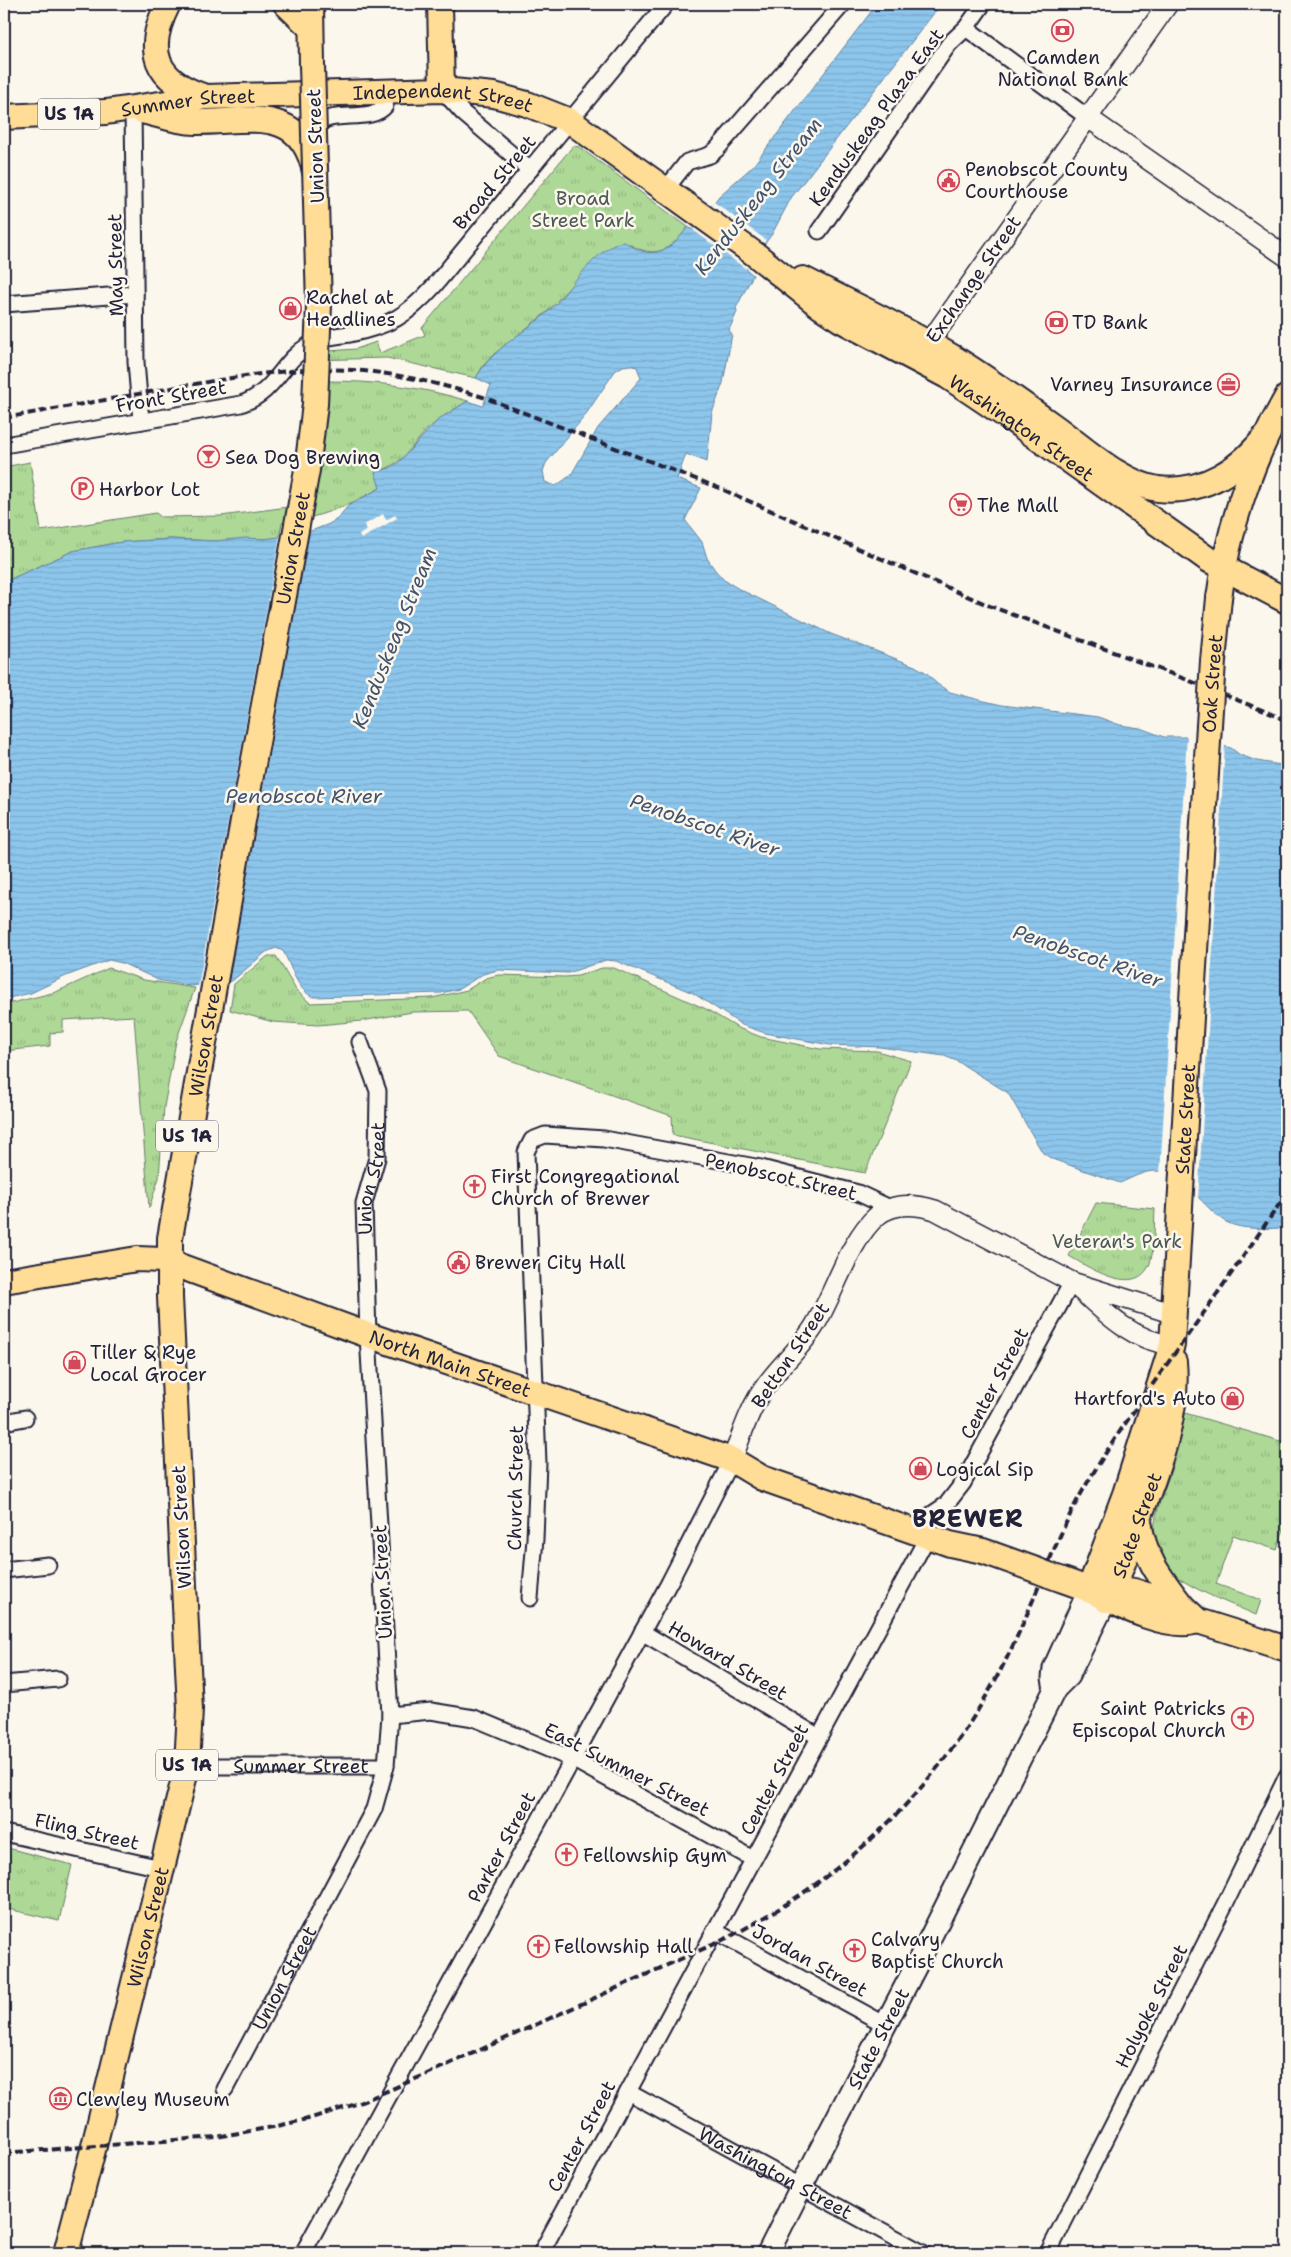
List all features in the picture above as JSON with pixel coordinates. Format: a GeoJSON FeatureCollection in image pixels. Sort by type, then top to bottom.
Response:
{"type":"FeatureCollection","features":[{"type":"Feature","properties":{"kind":"main road"},"geometry":{"type":"LineString","coordinates":[[168,4],[156,30],[155,48],[158,60],[169,76],[181,86],[206,97]]}},
{"type":"Feature","properties":{"kind":"main road"},"geometry":{"type":"LineString","coordinates":[[286,4],[311,28]]}},
{"type":"Feature","properties":{"kind":"main road","name":"Union Street"},"geometry":{"type":"LineString","coordinates":[[248,792],[313,425],[319,324],[310,4]]}},
{"type":"Feature","properties":{"kind":"main road"},"geometry":{"type":"LineString","coordinates":[[440,4],[442,90]]}},
{"type":"Feature","properties":{"kind":"main road","name":"Independent Street"},"geometry":{"type":"LineString","coordinates":[[312,94],[442,90],[494,95],[527,104],[570,121]]}},
{"type":"Feature","properties":{"kind":"main road","name":"Summer Street"},"geometry":{"type":"LineString","coordinates":[[4,117],[92,113],[206,97],[312,94]]}},
{"type":"Feature","properties":{"kind":"main road","name":"US 1A"},"geometry":{"type":"LineString","coordinates":[[133,108],[189,122],[265,120],[285,127],[294,134],[307,150],[316,177]]}},
{"type":"Feature","properties":{"kind":"main road","name":"Washington Street"},"geometry":{"type":"LineString","coordinates":[[570,121],[756,255],[923,351],[982,376],[1110,468],[1147,487],[1176,490],[1211,481],[1240,463],[1268,433]]}},
{"type":"Feature","properties":{"kind":"main road","name":"Washington Street"},"geometry":{"type":"LineString","coordinates":[[923,351],[999,411],[1201,555],[1287,601]]}},
{"type":"Feature","properties":{"kind":"main road","name":"Oak Street"},"geometry":{"type":"LineString","coordinates":[[1194,983],[1212,661],[1219,598],[1224,568],[1248,485],[1268,433],[1287,397]]}},
{"type":"Feature","properties":{"kind":"main road","name":"Wilson Street"},"geometry":{"type":"LineString","coordinates":[[66,2253],[94,2146],[186,1766],[190,1709],[170,1262],[171,1227],[248,792]]}},
{"type":"Feature","properties":{"kind":"main road","name":"State Street"},"geometry":{"type":"LineString","coordinates":[[768,2253],[800,2187],[886,2025],[1055,1689],[1054,1668],[1103,1593],[1139,1519],[1156,1469],[1171,1415],[1175,1378],[1172,1345],[1194,983]]}},
{"type":"Feature","properties":{"kind":"main road","name":"North Main Street"},"geometry":{"type":"LineString","coordinates":[[4,1281],[142,1258],[155,1258],[170,1262],[368,1335],[732,1460],[762,1478],[926,1527],[958,1547],[983,1551],[1103,1593],[1134,1591],[1190,1614],[1287,1649]]}},
{"type":"Feature","properties":{"kind":"main road","name":"State Street"},"geometry":{"type":"LineString","coordinates":[[1103,1593],[1125,1494],[1172,1345]]}},
{"type":"Feature","properties":{"kind":"main road"},"geometry":{"type":"LineString","coordinates":[[1139,1519],[1142,1539],[1150,1562],[1190,1614]]}},
{"type":"Feature","properties":{"kind":"street","name":"Broad Street"},"geometry":{"type":"LineString","coordinates":[[322,339],[379,327],[409,311],[434,286],[666,4]]}},
{"type":"Feature","properties":{"kind":"street"},"geometry":{"type":"LineString","coordinates":[[666,189],[684,165],[694,159],[710,155],[717,149],[843,4]]}},
{"type":"Feature","properties":{"kind":"street","name":"Kenduskeag Plaza East"},"geometry":{"type":"LineString","coordinates":[[819,230],[949,44],[966,28],[983,4]]}},
{"type":"Feature","properties":{"kind":"street","name":"Exchange Street"},"geometry":{"type":"LineString","coordinates":[[923,351],[1168,4]]}},
{"type":"Feature","properties":{"kind":"street"},"geometry":{"type":"LineString","coordinates":[[966,28],[1087,117],[1287,257]]}},
{"type":"Feature","properties":{"kind":"street"},"geometry":{"type":"LineString","coordinates":[[442,90],[463,113],[530,170]]}},
{"type":"Feature","properties":{"kind":"street"},"geometry":{"type":"LineString","coordinates":[[322,339],[316,130],[322,122],[329,118],[364,116],[378,112],[385,106],[387,92]]}},
{"type":"Feature","properties":{"kind":"street","name":"May Street"},"geometry":{"type":"LineString","coordinates":[[133,108],[136,362],[141,421]]}},
{"type":"Feature","properties":{"kind":"street"},"geometry":{"type":"LineString","coordinates":[[4,304],[136,294]]}},
{"type":"Feature","properties":{"kind":"street","name":"Front Street"},"geometry":{"type":"LineString","coordinates":[[4,445],[219,409],[254,399],[269,389],[304,349],[322,339]]}},
{"type":"Feature","properties":{"kind":"street","name":"Union Street"},"geometry":{"type":"LineString","coordinates":[[225,2089],[374,1809],[386,1766],[390,1715],[368,1335],[364,1203],[377,1158],[378,1091],[360,1042]]}},
{"type":"Feature","properties":{"kind":"street","name":"Penobscot Street"},"geometry":{"type":"LineString","coordinates":[[532,1140],[545,1135],[604,1139],[739,1163],[858,1192],[890,1208]]}},
{"type":"Feature","properties":{"kind":"street","name":"Church Street"},"geometry":{"type":"LineString","coordinates":[[530,1598],[538,1483],[526,1152],[527,1146],[532,1140]]}},
{"type":"Feature","properties":{"kind":"street"},"geometry":{"type":"LineString","coordinates":[[890,1208],[915,1205],[935,1210],[1072,1282],[1174,1314]]}},
{"type":"Feature","properties":{"kind":"street","name":"Betton Street"},"geometry":{"type":"LineString","coordinates":[[732,1460],[749,1416],[765,1386],[816,1324],[864,1231],[877,1216],[890,1208]]}},
{"type":"Feature","properties":{"kind":"street"},"geometry":{"type":"LineString","coordinates":[[1072,1282],[1120,1325],[1150,1341],[1172,1345]]}},
{"type":"Feature","properties":{"kind":"street","name":"Center Street"},"geometry":{"type":"LineString","coordinates":[[541,2253],[819,1737],[926,1527],[963,1483],[1072,1282]]}},
{"type":"Feature","properties":{"kind":"street"},"geometry":{"type":"LineString","coordinates":[[4,1422],[25,1418]]}},
{"type":"Feature","properties":{"kind":"street","name":"Parker Street"},"geometry":{"type":"LineString","coordinates":[[304,2253],[642,1632],[732,1460]]}},
{"type":"Feature","properties":{"kind":"street"},"geometry":{"type":"LineString","coordinates":[[4,1570],[48,1565]]}},
{"type":"Feature","properties":{"kind":"street","name":"Howard Street"},"geometry":{"type":"LineString","coordinates":[[642,1632],[819,1737]]}},
{"type":"Feature","properties":{"kind":"street"},"geometry":{"type":"LineString","coordinates":[[4,1684],[58,1679]]}},
{"type":"Feature","properties":{"kind":"street","name":"East Summer Street"},"geometry":{"type":"LineString","coordinates":[[390,1715],[431,1712],[474,1718],[572,1759],[754,1859]]}},
{"type":"Feature","properties":{"kind":"street","name":"Summer Street"},"geometry":{"type":"LineString","coordinates":[[186,1766],[386,1766]]}},
{"type":"Feature","properties":{"kind":"street","name":"Holyoke Street"},"geometry":{"type":"LineString","coordinates":[[1048,2253],[1221,1913],[1287,1776]]}},
{"type":"Feature","properties":{"kind":"street","name":"Fling Street"},"geometry":{"type":"LineString","coordinates":[[4,1834],[161,1868]]}},
{"type":"Feature","properties":{"kind":"street","name":"Jordan Street"},"geometry":{"type":"LineString","coordinates":[[714,1931],[886,2025]]}},
{"type":"Feature","properties":{"kind":"street","name":"Washington Street"},"geometry":{"type":"LineString","coordinates":[[628,2092],[923,2253]]}},
{"type":"Feature","properties":{"kind":"green space","name":"Broad Street Park"},"geometry":{"type":"Polygon","coordinates":[[[573,146],[579,147],[688,227],[682,235],[669,247],[662,250],[655,252],[647,251],[629,244],[592,263],[547,312],[494,354],[483,366],[476,378],[387,358],[311,360],[329,351],[356,349],[376,342],[380,353],[425,335],[422,328],[573,146]]]}},
{"type":"Feature","properties":{"kind":"green space"},"geometry":{"type":"Polygon","coordinates":[[[327,381],[399,386],[468,401],[429,428],[406,454],[393,465],[376,472],[380,488],[333,510],[308,518],[282,523],[279,538],[215,541],[170,539],[122,542],[73,551],[4,582],[4,467],[30,462],[41,531],[156,513],[161,517],[221,516],[310,504],[327,381]]]}},
{"type":"Feature","properties":{"kind":"green space"},"geometry":{"type":"Polygon","coordinates":[[[268,956],[276,956],[296,990],[310,1003],[432,998],[467,990],[486,978],[498,975],[565,977],[578,976],[602,968],[614,968],[706,1009],[738,1028],[761,1037],[820,1049],[877,1051],[911,1061],[865,1173],[673,1135],[672,1116],[499,1056],[468,1011],[412,1012],[362,1021],[318,1025],[273,1022],[230,1010],[234,984],[268,956]]]}},
{"type":"Feature","properties":{"kind":"green space"},"geometry":{"type":"Polygon","coordinates":[[[109,968],[144,980],[195,988],[176,1041],[164,1107],[159,1178],[149,1208],[134,1016],[63,1020],[63,1032],[50,1033],[50,1046],[4,1051],[4,1005],[56,992],[109,968]]]}},
{"type":"Feature","properties":{"kind":"green space","name":"Veteran's Park"},"geometry":{"type":"Polygon","coordinates":[[[1096,1203],[1155,1209],[1152,1257],[1144,1273],[1135,1279],[1124,1280],[1100,1273],[1069,1256],[1096,1203]]]}},
{"type":"Feature","properties":{"kind":"green space"},"geometry":{"type":"Polygon","coordinates":[[[1185,1413],[1287,1443],[1287,1519],[1277,1550],[1233,1535],[1216,1584],[1261,1600],[1256,1615],[1208,1594],[1180,1579],[1166,1566],[1158,1553],[1154,1538],[1155,1523],[1158,1508],[1176,1455],[1185,1413]]]}},
{"type":"Feature","properties":{"kind":"green space"},"geometry":{"type":"Polygon","coordinates":[[[4,1847],[72,1865],[59,1921],[4,1908],[4,1847]]]}},
{"type":"Feature","properties":{"kind":"water"},"geometry":{"type":"Polygon","coordinates":[[[877,4],[941,4],[791,198],[772,234],[746,269],[753,275],[736,308],[737,312],[729,330],[732,334],[723,383],[712,413],[707,462],[686,454],[677,479],[701,488],[685,520],[702,542],[707,558],[724,580],[831,634],[915,666],[927,673],[937,684],[950,692],[1002,705],[1098,717],[1120,725],[1140,728],[1164,737],[1185,737],[1231,748],[1240,755],[1257,761],[1287,766],[1287,1228],[1248,1228],[1226,1222],[1184,1184],[1166,1173],[1147,1172],[1120,1183],[1052,1159],[1043,1153],[1008,1093],[957,1061],[944,1056],[880,1047],[830,1045],[765,1033],[742,1025],[693,993],[616,961],[606,960],[568,973],[498,970],[483,974],[459,989],[441,993],[313,997],[302,989],[283,951],[276,948],[266,952],[232,981],[190,986],[158,980],[122,963],[109,960],[66,976],[31,993],[4,999],[4,582],[73,551],[122,542],[170,539],[215,541],[245,538],[265,539],[306,533],[329,524],[337,519],[348,506],[380,488],[375,472],[390,468],[398,463],[439,419],[468,401],[483,406],[491,385],[476,378],[484,366],[503,346],[547,313],[596,258],[615,244],[624,242],[646,252],[653,253],[665,249],[675,242],[688,227],[693,230],[719,196],[752,167],[877,4]],[[623,366],[615,371],[584,417],[546,463],[543,471],[545,482],[556,486],[571,475],[598,428],[641,378],[637,367],[623,366]]]}},
{"type":"Feature","properties":{"kind":"pier"},"geometry":{"type":"Polygon","coordinates":[[[714,202],[766,240],[746,269],[693,230],[714,202]]]}},
{"type":"Feature","properties":{"kind":"pier"},"geometry":{"type":"Polygon","coordinates":[[[383,514],[386,520],[395,515],[397,518],[361,539],[359,535],[367,530],[364,525],[383,514]]]}},
{"type":"Feature","properties":{"kind":"pier"},"geometry":{"type":"Polygon","coordinates":[[[310,529],[228,984],[198,987],[280,535],[310,529]]]}},
{"type":"Feature","properties":{"kind":"pier"},"geometry":{"type":"Polygon","coordinates":[[[1187,735],[1225,744],[1198,1200],[1169,1176],[1160,1174],[1187,735]]]}},
{"type":"Feature","properties":{"kind":"railway"},"geometry":{"type":"LineString","coordinates":[[4,418],[220,380],[292,371],[364,371],[394,375],[454,388],[483,397],[719,488],[990,606],[1185,679],[1287,720]]}},
{"type":"Feature","properties":{"kind":"railway"},"geometry":{"type":"LineString","coordinates":[[4,2153],[216,2137],[308,2119],[359,2103],[727,1938],[776,1911],[821,1880],[863,1847],[901,1810],[936,1770],[967,1726],[995,1680],[1020,1630],[1065,1526],[1082,1492],[1127,1421],[1287,1193]]}},
{"type":"Feature","properties":{"kind":"place","name":"Camden National Bank"},"geometry":{"type":"Point","coordinates":[1063,31]}},
{"type":"Feature","properties":{"kind":"place","name":"Penobscot County Courthouse"},"geometry":{"type":"Point","coordinates":[949,180]}},
{"type":"Feature","properties":{"kind":"place","name":"Rachel at Headlines"},"geometry":{"type":"Point","coordinates":[290,308]}},
{"type":"Feature","properties":{"kind":"place","name":"TD Bank"},"geometry":{"type":"Point","coordinates":[1056,322]}},
{"type":"Feature","properties":{"kind":"place","name":"Varney Insurance"},"geometry":{"type":"Point","coordinates":[1229,384]}},
{"type":"Feature","properties":{"kind":"place","name":"Sea Dog Brewing"},"geometry":{"type":"Point","coordinates":[209,457]}},
{"type":"Feature","properties":{"kind":"place","name":"Harbor Lot"},"geometry":{"type":"Point","coordinates":[83,489]}},
{"type":"Feature","properties":{"kind":"place","name":"The Mall"},"geometry":{"type":"Point","coordinates":[961,505]}},
{"type":"Feature","properties":{"kind":"place","name":"First Congregational Church of Brewer"},"geometry":{"type":"Point","coordinates":[475,1187]}},
{"type":"Feature","properties":{"kind":"place","name":"Brewer City Hall"},"geometry":{"type":"Point","coordinates":[459,1262]}},
{"type":"Feature","properties":{"kind":"place","name":"Tiller & Rye Local Grocer"},"geometry":{"type":"Point","coordinates":[74,1363]}},
{"type":"Feature","properties":{"kind":"place","name":"Hartford's Auto"},"geometry":{"type":"Point","coordinates":[1232,1398]}},
{"type":"Feature","properties":{"kind":"place","name":"Logical Sip"},"geometry":{"type":"Point","coordinates":[920,1469]}},
{"type":"Feature","properties":{"kind":"place","name":"Saint Patricks Episcopal Church"},"geometry":{"type":"Point","coordinates":[1242,1719]}},
{"type":"Feature","properties":{"kind":"place","name":"Fellowship Gym"},"geometry":{"type":"Point","coordinates":[567,1855]}},
{"type":"Feature","properties":{"kind":"place","name":"Fellowship Hall"},"geometry":{"type":"Point","coordinates":[538,1946]}},
{"type":"Feature","properties":{"kind":"place","name":"Calvary Baptist Church"},"geometry":{"type":"Point","coordinates":[855,1950]}},
{"type":"Feature","properties":{"kind":"place","name":"Clewley Museum"},"geometry":{"type":"Point","coordinates":[60,2099]}},
{"type":"Feature","properties":{"kind":"district","name":"BREWER"},"geometry":{"type":"Point","coordinates":[968,1519]}},
{"type":"Feature","properties":{"kind":"water label","name":"Kenduskeag Stream"},"geometry":{"type":"Point","coordinates":[758,196]}},
{"type":"Feature","properties":{"kind":"water label","name":"Kenduskeag Stream"},"geometry":{"type":"Point","coordinates":[394,638]}},
{"type":"Feature","properties":{"kind":"water label","name":"Penobscot River"},"geometry":{"type":"Point","coordinates":[304,796]}},
{"type":"Feature","properties":{"kind":"water label","name":"Penobscot River"},"geometry":{"type":"Point","coordinates":[705,825]}},
{"type":"Feature","properties":{"kind":"water label","name":"Penobscot River"},"geometry":{"type":"Point","coordinates":[1088,956]}}]}
